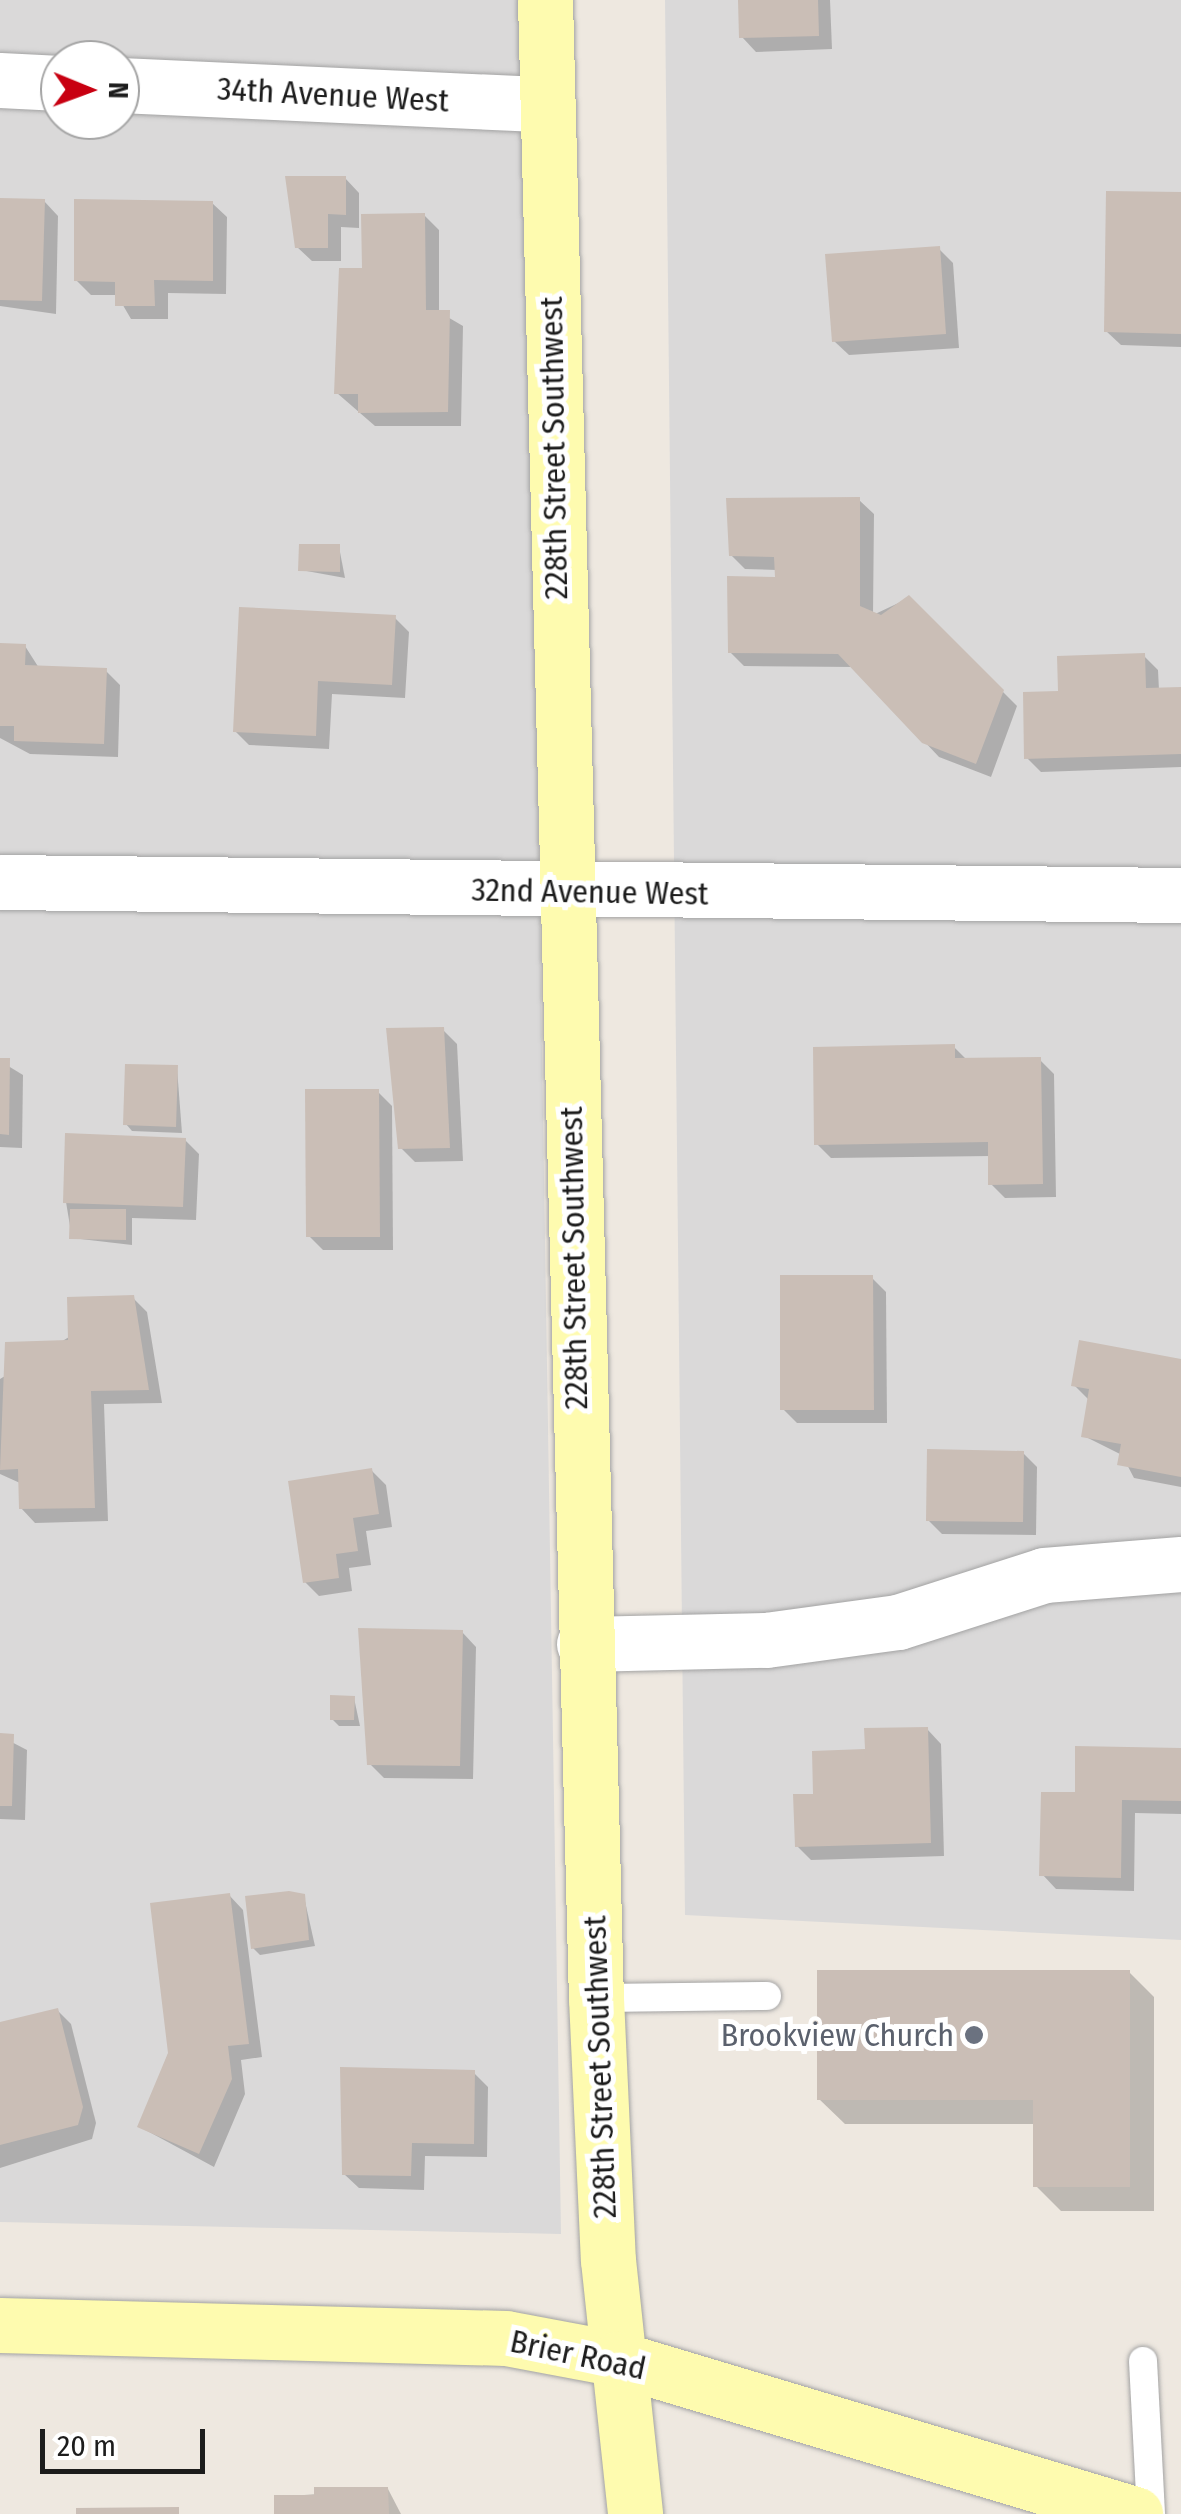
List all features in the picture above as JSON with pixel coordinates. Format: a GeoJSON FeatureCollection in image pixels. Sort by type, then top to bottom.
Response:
{"type":"FeatureCollection","features":[{"type":"Feature","properties":{"kind":"main road","name":"228th Street Southwest"},"geometry":{"type":"LineString","coordinates":[[545,0],[596,1998],[618,2359],[634,2514]]}},
{"type":"Feature","properties":{"kind":"main road","name":"Brier Road"},"geometry":{"type":"LineString","coordinates":[[0,2325],[506,2338],[618,2359],[1135,2514]]}},
{"type":"Feature","properties":{"kind":"street"},"geometry":{"type":"LineString","coordinates":[[0,80],[40,82]]}},
{"type":"Feature","properties":{"kind":"street","name":"34th Avenue West"},"geometry":{"type":"LineString","coordinates":[[140,86],[545,104]]}},
{"type":"Feature","properties":{"kind":"street","name":"32nd Avenue West"},"geometry":{"type":"LineString","coordinates":[[0,882],[566,893],[1181,895]]}},
{"type":"Feature","properties":{"kind":"street"},"geometry":{"type":"LineString","coordinates":[[584,1644],[766,1640],[898,1622],[1044,1575],[1181,1564]]}},
{"type":"Feature","properties":{"kind":"lane"},"geometry":{"type":"LineString","coordinates":[[596,1998],[768,1996]]}},
{"type":"Feature","properties":{"kind":"lane"},"geometry":{"type":"LineString","coordinates":[[1142,2360],[1152,2514]]}},
{"type":"Feature","properties":{"kind":"shaded area"},"geometry":{"type":"Polygon","coordinates":[[[0,0],[525,0],[561,2234],[0,2222],[0,0]]]}},
{"type":"Feature","properties":{"kind":"shaded area"},"geometry":{"type":"Polygon","coordinates":[[[665,0],[1181,0],[1181,1940],[685,1915],[665,0]]]}},
{"type":"Feature","properties":{"kind":"building"},"geometry":{"type":"Polygon","coordinates":[[[738,0],[818,0],[819,36],[739,38],[738,0]]]}},
{"type":"Feature","properties":{"kind":"building"},"geometry":{"type":"Polygon","coordinates":[[[285,176],[346,176],[346,215],[328,214],[328,248],[295,248],[285,176]]]}},
{"type":"Feature","properties":{"kind":"building"},"geometry":{"type":"Polygon","coordinates":[[[1106,191],[1181,192],[1181,334],[1104,332],[1106,191]]]}},
{"type":"Feature","properties":{"kind":"building"},"geometry":{"type":"Polygon","coordinates":[[[0,198],[45,199],[42,301],[0,300],[0,198]]]}},
{"type":"Feature","properties":{"kind":"building"},"geometry":{"type":"Polygon","coordinates":[[[74,199],[213,201],[213,281],[154,280],[155,306],[115,306],[115,282],[74,281],[74,199]]]}},
{"type":"Feature","properties":{"kind":"building"},"geometry":{"type":"Polygon","coordinates":[[[425,213],[426,310],[450,310],[448,412],[358,413],[358,394],[334,394],[339,268],[362,268],[361,214],[425,213]]]}},
{"type":"Feature","properties":{"kind":"building"},"geometry":{"type":"Polygon","coordinates":[[[940,246],[946,334],[832,342],[825,254],[940,246]]]}},
{"type":"Feature","properties":{"kind":"building"},"geometry":{"type":"Polygon","coordinates":[[[860,497],[860,606],[881,615],[909,595],[1004,690],[976,764],[922,743],[838,654],[728,653],[727,576],[775,577],[774,557],[729,556],[726,498],[860,497]]]}},
{"type":"Feature","properties":{"kind":"building"},"geometry":{"type":"Polygon","coordinates":[[[299,544],[340,544],[340,572],[298,571],[299,544]]]}},
{"type":"Feature","properties":{"kind":"building"},"geometry":{"type":"Polygon","coordinates":[[[239,607],[396,615],[392,685],[318,681],[316,736],[233,732],[239,607]]]}},
{"type":"Feature","properties":{"kind":"building"},"geometry":{"type":"Polygon","coordinates":[[[0,643],[26,644],[25,665],[107,668],[104,744],[14,741],[14,726],[0,726],[0,643]]]}},
{"type":"Feature","properties":{"kind":"building"},"geometry":{"type":"Polygon","coordinates":[[[1145,653],[1146,688],[1181,687],[1181,754],[1024,759],[1023,692],[1058,691],[1057,656],[1145,653]]]}},
{"type":"Feature","properties":{"kind":"building"},"geometry":{"type":"Polygon","coordinates":[[[444,1027],[450,1148],[398,1149],[386,1028],[444,1027]]]}},
{"type":"Feature","properties":{"kind":"building"},"geometry":{"type":"Polygon","coordinates":[[[955,1044],[955,1058],[1041,1057],[1043,1184],[988,1185],[988,1142],[814,1145],[813,1047],[955,1044]]]}},
{"type":"Feature","properties":{"kind":"building"},"geometry":{"type":"Polygon","coordinates":[[[0,1058],[10,1058],[9,1135],[0,1134],[0,1058]]]}},
{"type":"Feature","properties":{"kind":"building"},"geometry":{"type":"Polygon","coordinates":[[[125,1064],[178,1065],[176,1127],[123,1125],[125,1064]]]}},
{"type":"Feature","properties":{"kind":"building"},"geometry":{"type":"Polygon","coordinates":[[[305,1089],[379,1089],[380,1237],[306,1237],[305,1089]]]}},
{"type":"Feature","properties":{"kind":"building"},"geometry":{"type":"Polygon","coordinates":[[[65,1133],[186,1138],[183,1207],[63,1203],[65,1133]]]}},
{"type":"Feature","properties":{"kind":"building"},"geometry":{"type":"Polygon","coordinates":[[[70,1209],[126,1209],[126,1240],[69,1239],[70,1209]]]}},
{"type":"Feature","properties":{"kind":"building"},"geometry":{"type":"Polygon","coordinates":[[[780,1275],[873,1275],[874,1410],[780,1410],[780,1275]]]}},
{"type":"Feature","properties":{"kind":"building"},"geometry":{"type":"Polygon","coordinates":[[[134,1295],[149,1390],[91,1391],[95,1508],[19,1509],[18,1469],[0,1470],[5,1342],[68,1340],[67,1297],[134,1295]]]}},
{"type":"Feature","properties":{"kind":"building"},"geometry":{"type":"Polygon","coordinates":[[[1079,1340],[1181,1359],[1181,1477],[1117,1465],[1121,1444],[1081,1437],[1089,1389],[1071,1386],[1079,1340]]]}},
{"type":"Feature","properties":{"kind":"building"},"geometry":{"type":"Polygon","coordinates":[[[927,1449],[1024,1451],[1023,1522],[926,1521],[927,1449]]]}},
{"type":"Feature","properties":{"kind":"building"},"geometry":{"type":"Polygon","coordinates":[[[372,1468],[379,1514],[353,1518],[358,1551],[336,1554],[339,1578],[303,1583],[288,1481],[372,1468]]]}},
{"type":"Feature","properties":{"kind":"building"},"geometry":{"type":"Polygon","coordinates":[[[358,1628],[463,1630],[460,1766],[367,1765],[358,1628]]]}},
{"type":"Feature","properties":{"kind":"building"},"geometry":{"type":"Polygon","coordinates":[[[330,1695],[355,1696],[354,1720],[330,1720],[330,1695]]]}},
{"type":"Feature","properties":{"kind":"building"},"geometry":{"type":"Polygon","coordinates":[[[928,1727],[931,1843],[795,1847],[793,1794],[813,1794],[812,1751],[865,1749],[864,1728],[928,1727]]]}},
{"type":"Feature","properties":{"kind":"building"},"geometry":{"type":"Polygon","coordinates":[[[0,1733],[14,1734],[12,1806],[0,1806],[0,1733]]]}},
{"type":"Feature","properties":{"kind":"building"},"geometry":{"type":"Polygon","coordinates":[[[1075,1746],[1181,1748],[1181,1801],[1122,1800],[1121,1878],[1039,1876],[1041,1792],[1075,1792],[1075,1746]]]}},
{"type":"Feature","properties":{"kind":"building"},"geometry":{"type":"Polygon","coordinates":[[[289,1891],[305,1894],[309,1940],[251,1949],[245,1896],[289,1891]]]}},
{"type":"Feature","properties":{"kind":"building"},"geometry":{"type":"Polygon","coordinates":[[[230,1893],[249,2044],[228,2046],[232,2079],[199,2154],[137,2127],[168,2053],[150,1903],[230,1893]]]}},
{"type":"Feature","properties":{"kind":"building","name":"Brookview Church"},"geometry":{"type":"Polygon","coordinates":[[[817,1970],[1130,1970],[1130,2187],[1033,2187],[1033,2100],[817,2100],[817,1970]]]}},
{"type":"Feature","properties":{"kind":"building"},"geometry":{"type":"Polygon","coordinates":[[[58,2008],[83,2107],[78,2125],[0,2145],[0,2022],[58,2008]]]}},
{"type":"Feature","properties":{"kind":"building"},"geometry":{"type":"Polygon","coordinates":[[[340,2067],[475,2070],[474,2144],[412,2143],[411,2176],[342,2175],[340,2067]]]}},
{"type":"Feature","properties":{"kind":"building"},"geometry":{"type":"Polygon","coordinates":[[[314,2487],[388,2487],[389,2514],[274,2514],[274,2495],[314,2495],[314,2487]]]}},
{"type":"Feature","properties":{"kind":"building"},"geometry":{"type":"Polygon","coordinates":[[[179,2507],[179,2514],[76,2514],[76,2508],[179,2507]]]}},
{"type":"Feature","properties":{"kind":"place","name":"Brookview Church"},"geometry":{"type":"Point","coordinates":[974,2035]}}]}
